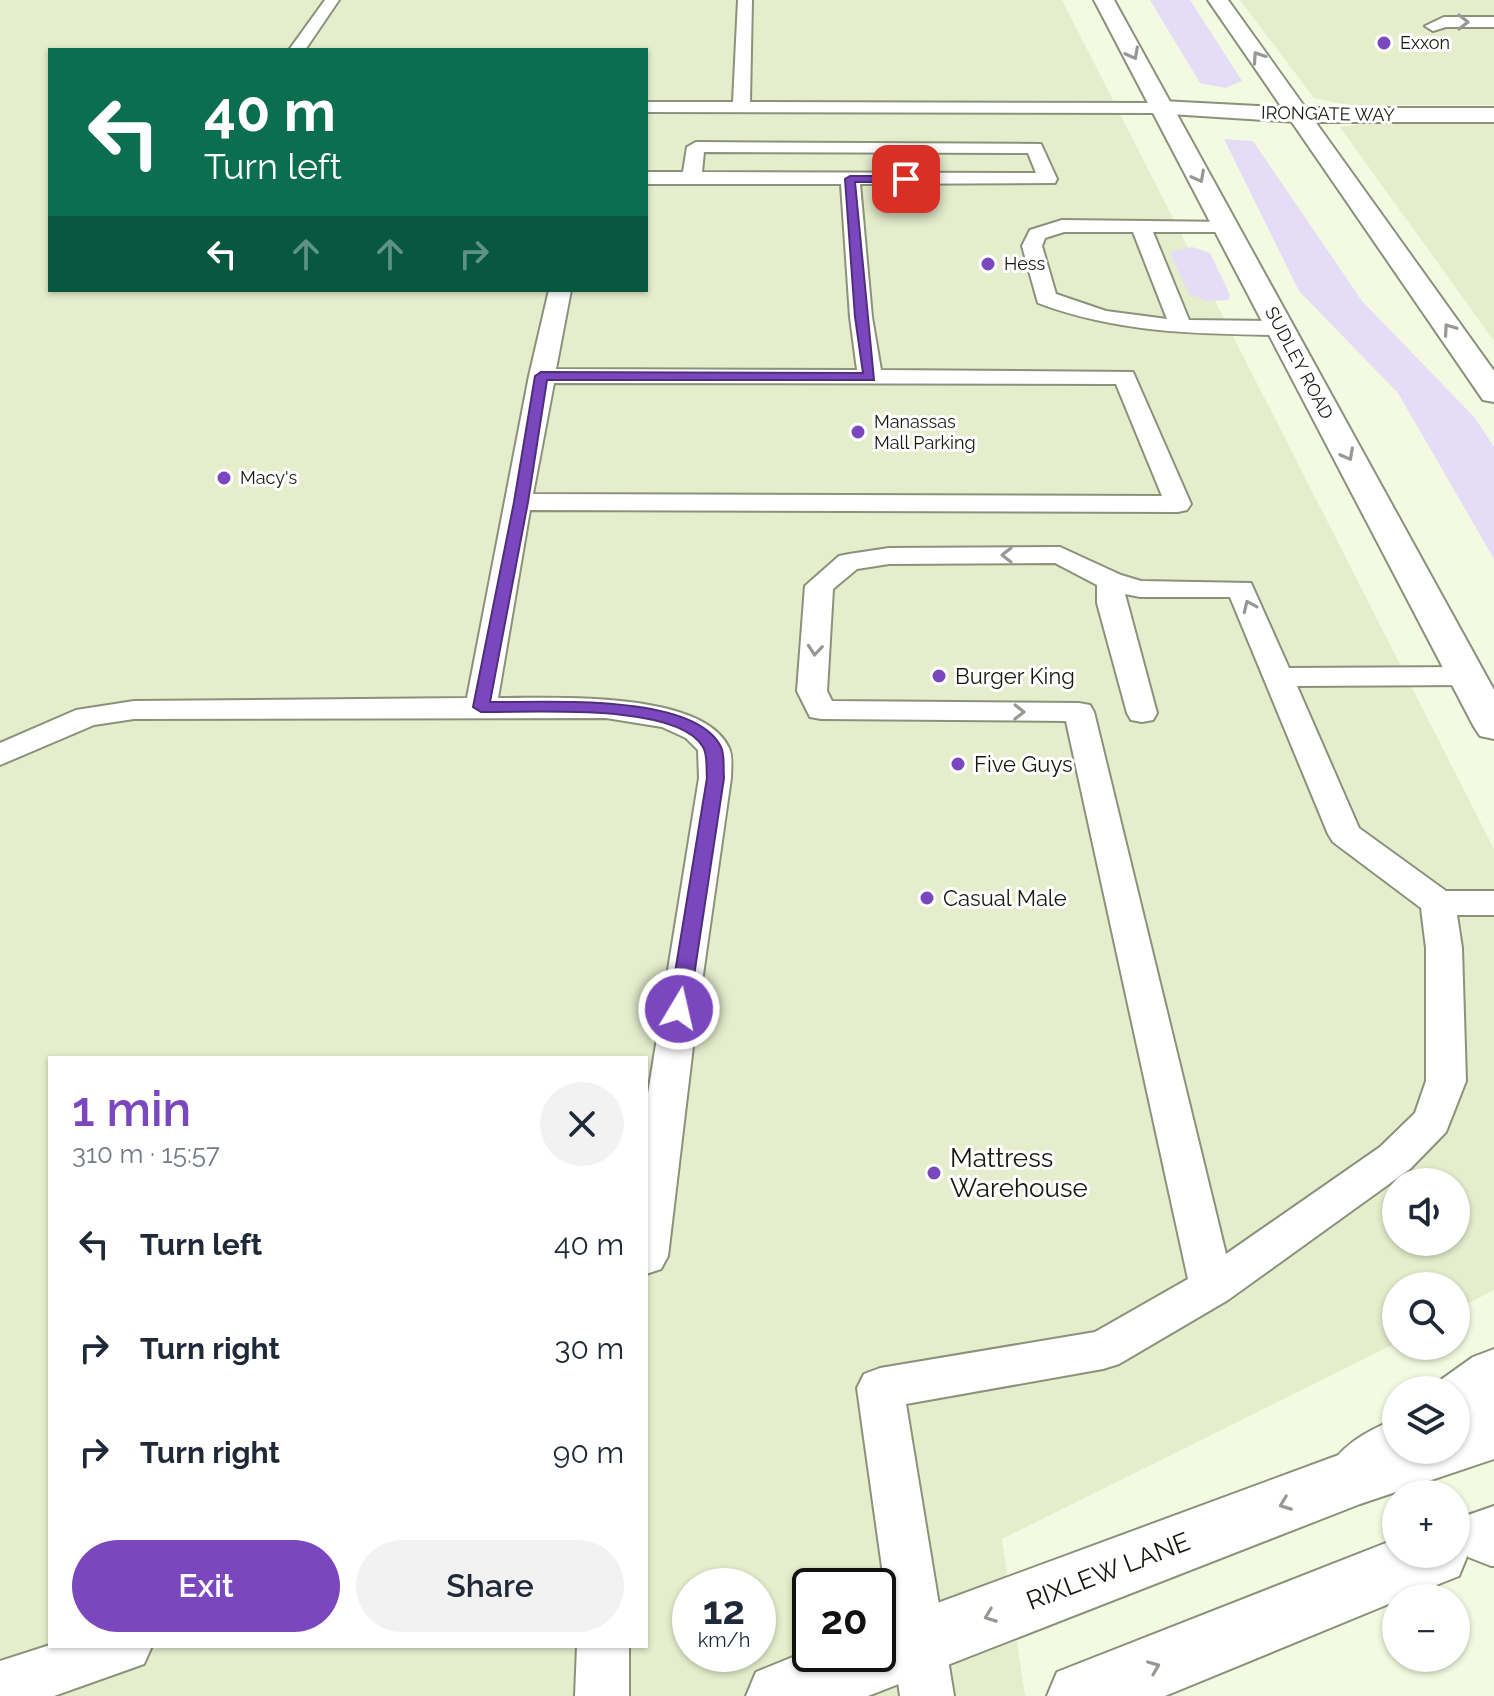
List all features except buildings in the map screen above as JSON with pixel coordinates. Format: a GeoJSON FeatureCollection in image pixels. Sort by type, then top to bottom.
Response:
{"type":"FeatureCollection","features":[{"type":"Feature","properties":{"kind":"main road","name":"SUDLEY ROAD"},"geometry":{"type":"LineString","coordinates":[[1104,0],[1494,727]]}},
{"type":"Feature","properties":{"kind":"main road"},"geometry":{"type":"LineString","coordinates":[[1218,0],[1494,393]]}},
{"type":"Feature","properties":{"kind":"main road","name":"IRONGATE WAY"},"geometry":{"type":"LineString","coordinates":[[1162,108],[1297,115],[1494,115]]}},
{"type":"Feature","properties":{"kind":"main road"},"geometry":{"type":"LineString","coordinates":[[1470,1393],[1494,1375]]}},
{"type":"Feature","properties":{"kind":"main road"},"geometry":{"type":"LineString","coordinates":[[1470,1440],[1494,1432]]}},
{"type":"Feature","properties":{"kind":"main road","name":"RIXLEW LANE"},"geometry":{"type":"LineString","coordinates":[[780,1696],[923,1670],[1375,1462]]}},
{"type":"Feature","properties":{"kind":"main road"},"geometry":{"type":"LineString","coordinates":[[1081,1696],[1474,1542]]}},
{"type":"Feature","properties":{"kind":"lane"},"geometry":{"type":"LineString","coordinates":[[298,48],[332,0]]}},
{"type":"Feature","properties":{"kind":"lane"},"geometry":{"type":"LineString","coordinates":[[741,107],[745,0]]}},
{"type":"Feature","properties":{"kind":"lane"},"geometry":{"type":"LineString","coordinates":[[1433,26],[1444,22],[1494,22]]}},
{"type":"Feature","properties":{"kind":"lane"},"geometry":{"type":"LineString","coordinates":[[648,107],[1162,108]]}},
{"type":"Feature","properties":{"kind":"lane"},"geometry":{"type":"LineString","coordinates":[[648,178],[1048,179],[1035,148],[727,147],[696,147],[692,178]]}},
{"type":"Feature","properties":{"kind":"lane"},"geometry":{"type":"LineString","coordinates":[[850,179],[861,317],[870,377]]}},
{"type":"Feature","properties":{"kind":"lane"},"geometry":{"type":"LineString","coordinates":[[1225,226],[1062,226],[1037,234],[1032,246],[1046,298],[1075,311],[1134,325],[1280,328]]}},
{"type":"Feature","properties":{"kind":"lane"},"geometry":{"type":"LineString","coordinates":[[1141,226],[1181,327]]}},
{"type":"Feature","properties":{"kind":"lane"},"geometry":{"type":"LineString","coordinates":[[481,707],[521,502],[541,376],[560,292]]}},
{"type":"Feature","properties":{"kind":"lane"},"geometry":{"type":"LineString","coordinates":[[521,502],[1178,504],[1125,377],[541,376]]}},
{"type":"Feature","properties":{"kind":"lane"},"geometry":{"type":"LineString","coordinates":[[1212,1287],[1079,712],[821,710],[812,691],[819,586],[849,562],[889,556],[1060,555],[1111,581],[1140,589],[1241,589],[1345,834],[1438,903],[1494,903]]}},
{"type":"Feature","properties":{"kind":"lane"},"geometry":{"type":"LineString","coordinates":[[1111,581],[1111,603],[1142,713]]}},
{"type":"Feature","properties":{"kind":"lane"},"geometry":{"type":"LineString","coordinates":[[1280,677],[1467,676]]}},
{"type":"Feature","properties":{"kind":"lane"},"geometry":{"type":"LineString","coordinates":[[0,755],[87,717],[134,710],[620,709],[662,715],[697,729],[714,748],[715,778],[648,1241]]}},
{"type":"Feature","properties":{"kind":"lane"},"geometry":{"type":"LineString","coordinates":[[923,1670],[880,1388],[1103,1350],[1212,1287],[1395,1158],[1432,1121],[1446,1081],[1444,948],[1438,903]]}},
{"type":"Feature","properties":{"kind":"lane"},"geometry":{"type":"LineString","coordinates":[[0,1688],[120,1648]]}},
{"type":"Feature","properties":{"kind":"lane"},"geometry":{"type":"LineString","coordinates":[[602,1696],[603,1648]]}},
{"type":"Feature","properties":{"kind":"shaded area"},"geometry":{"type":"Polygon","coordinates":[[[0,0],[1062,0],[1494,849],[1494,1290],[1470,1303],[1470,1272],[1382,1272],[1382,1350],[1002,1539],[1025,1696],[0,1696],[0,0]]]}},
{"type":"Feature","properties":{"kind":"shaded area"},"geometry":{"type":"Polygon","coordinates":[[[1150,0],[1190,0],[1242,81],[1225,88],[1200,83],[1150,0]]]}},
{"type":"Feature","properties":{"kind":"shaded area"},"geometry":{"type":"Polygon","coordinates":[[[1240,0],[1494,0],[1494,105],[1348,105],[1314,98],[1240,0]]]}},
{"type":"Feature","properties":{"kind":"shaded area"},"geometry":{"type":"Polygon","coordinates":[[[1385,121],[1494,123],[1494,341],[1340,127],[1385,121]]]}},
{"type":"Feature","properties":{"kind":"shaded area"},"geometry":{"type":"Polygon","coordinates":[[[1224,139],[1253,141],[1362,301],[1475,418],[1494,447],[1494,559],[1398,393],[1299,291],[1224,139]]]}},
{"type":"Feature","properties":{"kind":"shaded area"},"geometry":{"type":"Polygon","coordinates":[[[1192,247],[1210,253],[1230,295],[1228,300],[1208,301],[1189,294],[1171,255],[1172,251],[1192,247]]]}},
{"type":"Feature","properties":{"kind":"place","name":"Exxon"},"geometry":{"type":"Point","coordinates":[1384,43]}},
{"type":"Feature","properties":{"kind":"place","name":"Hess"},"geometry":{"type":"Point","coordinates":[988,264]}},
{"type":"Feature","properties":{"kind":"place","name":"Manassas Mall Parking"},"geometry":{"type":"Point","coordinates":[858,432]}},
{"type":"Feature","properties":{"kind":"place","name":"Macy's"},"geometry":{"type":"Point","coordinates":[224,478]}},
{"type":"Feature","properties":{"kind":"place","name":"Burger King"},"geometry":{"type":"Point","coordinates":[939,676]}},
{"type":"Feature","properties":{"kind":"place","name":"Five Guys"},"geometry":{"type":"Point","coordinates":[958,764]}},
{"type":"Feature","properties":{"kind":"place","name":"Casual Male"},"geometry":{"type":"Point","coordinates":[927,898]}},
{"type":"Feature","properties":{"kind":"place","name":"Mattress Warehouse"},"geometry":{"type":"Point","coordinates":[934,1173]}},
{"type":"Feature","properties":{"kind":"route"},"geometry":{"type":"LineString","coordinates":[[679,1009],[715,778],[714,748],[697,729],[662,715],[620,709],[481,707],[521,502],[541,376],[870,377],[861,317],[850,179],[906,179]]}}]}
